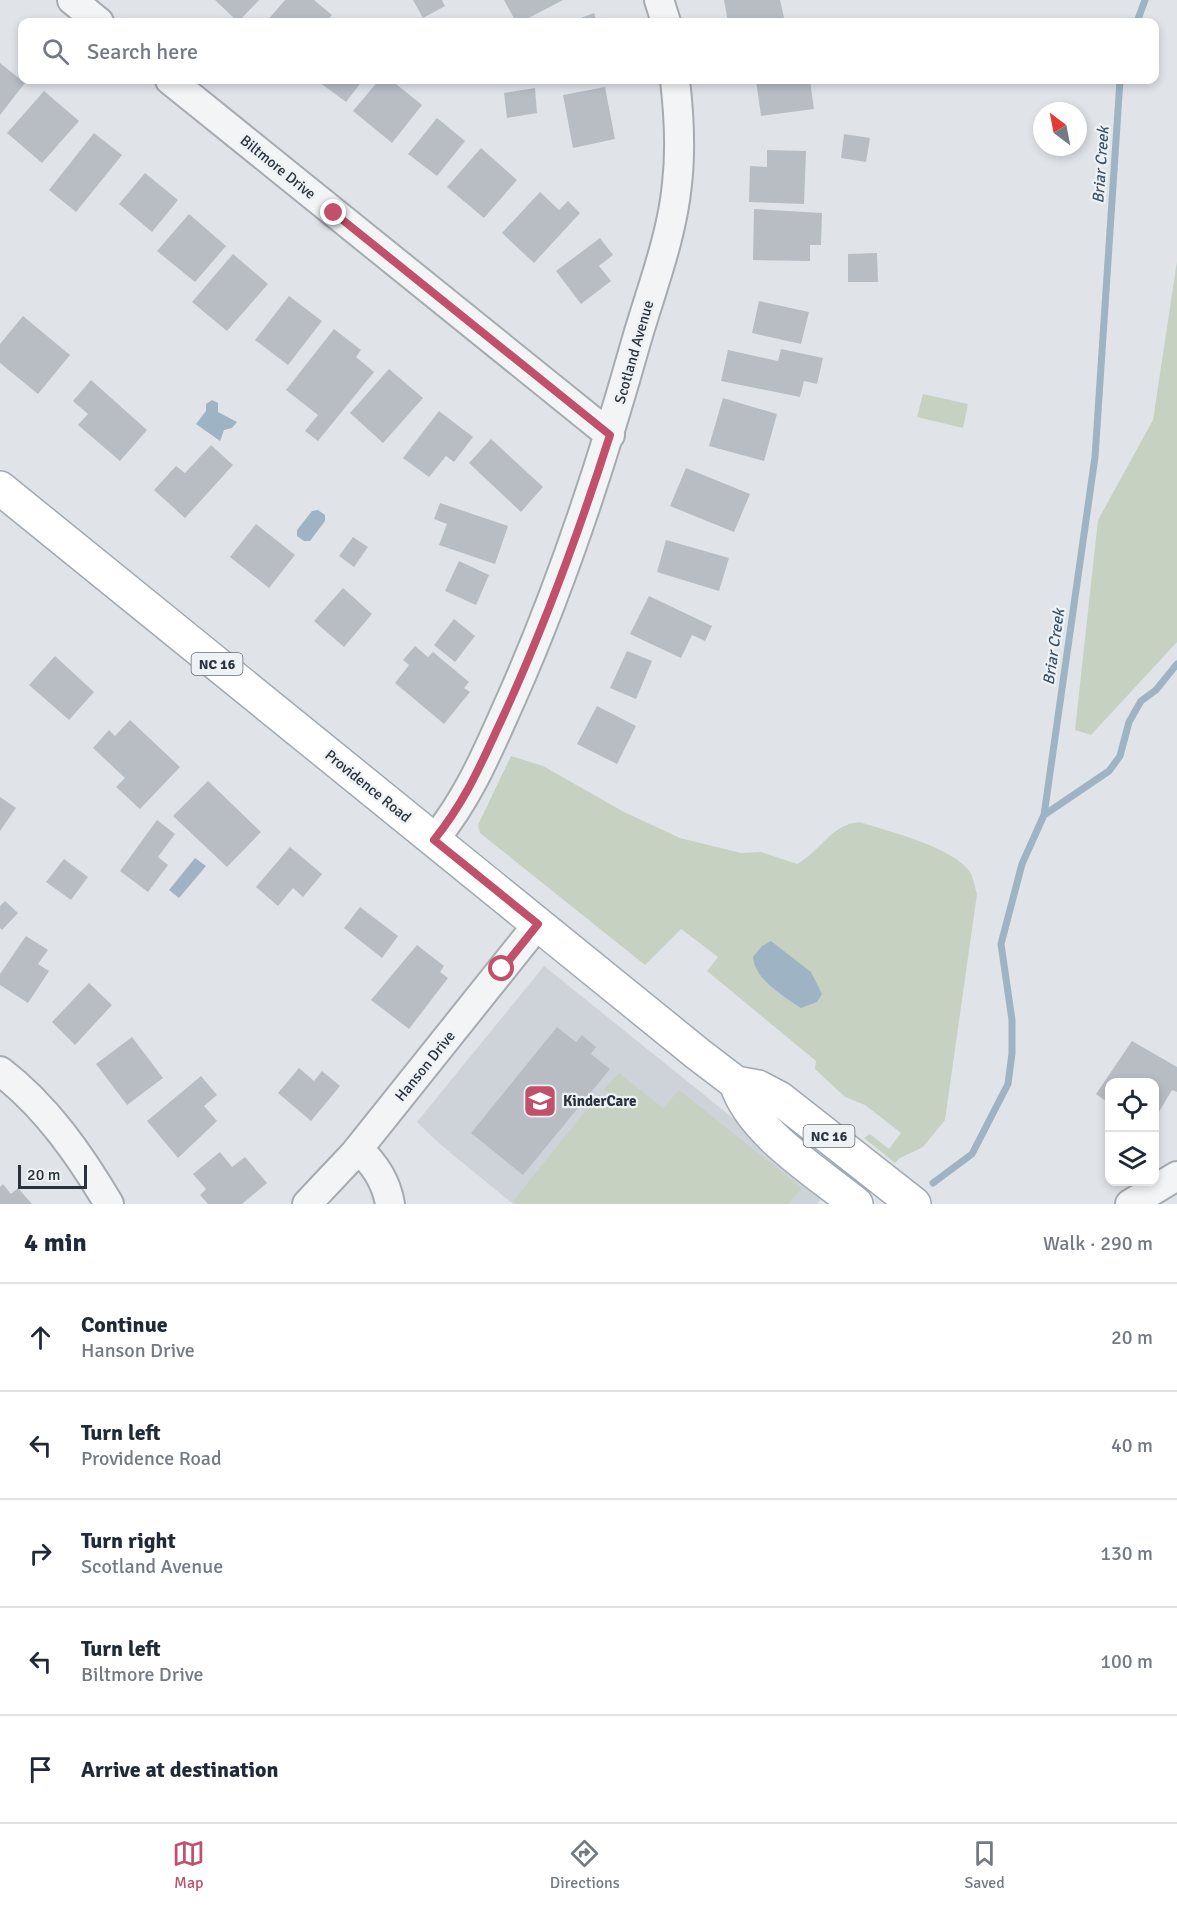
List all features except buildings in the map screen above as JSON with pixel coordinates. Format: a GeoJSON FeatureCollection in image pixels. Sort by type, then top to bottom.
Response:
{"type":"FeatureCollection","features":[{"type":"Feature","properties":{"kind":"main road","name":"Providence Road"},"geometry":{"type":"LineString","coordinates":[[0,488],[736,1083],[758,1087],[779,1098],[914,1204]]}},
{"type":"Feature","properties":{"kind":"main road","name":"Providence Road"},"geometry":{"type":"LineString","coordinates":[[736,1083],[744,1105],[758,1123],[856,1204]]}},
{"type":"Feature","properties":{"kind":"street"},"geometry":{"type":"LineString","coordinates":[[72,0],[94,18]]}},
{"type":"Feature","properties":{"kind":"street"},"geometry":{"type":"LineString","coordinates":[[659,0],[665,18]]}},
{"type":"Feature","properties":{"kind":"street","name":"Biltmore Drive"},"geometry":{"type":"LineString","coordinates":[[175,84],[610,435]]}},
{"type":"Feature","properties":{"kind":"street","name":"Scotland Avenue"},"geometry":{"type":"LineString","coordinates":[[434,840],[463,802],[536,642],[584,516],[610,435],[669,227],[677,184],[680,116],[676,84]]}},
{"type":"Feature","properties":{"kind":"street","name":"Hanson Drive"},"geometry":{"type":"LineString","coordinates":[[321,1200],[358,1149],[538,924]]}},
{"type":"Feature","properties":{"kind":"street"},"geometry":{"type":"LineString","coordinates":[[0,1071],[56,1126],[109,1204]]}},
{"type":"Feature","properties":{"kind":"street"},"geometry":{"type":"LineString","coordinates":[[358,1149],[375,1166],[386,1186],[390,1204]]}},
{"type":"Feature","properties":{"kind":"street"},"geometry":{"type":"LineString","coordinates":[[1130,1204],[1177,1176]]}},
{"type":"Feature","properties":{"kind":"shaded area"},"geometry":{"type":"Polygon","coordinates":[[[544,966],[826,1193],[817,1204],[513,1204],[441,1145],[417,1122],[544,966]]]}},
{"type":"Feature","properties":{"kind":"green space"},"geometry":{"type":"Polygon","coordinates":[[[1177,261],[1177,642],[1091,735],[1075,730],[1098,520],[1153,420],[1177,261]]]}},
{"type":"Feature","properties":{"kind":"green space"},"geometry":{"type":"Polygon","coordinates":[[[923,394],[968,404],[963,428],[917,417],[923,394]]]}},
{"type":"Feature","properties":{"kind":"green space"},"geometry":{"type":"Polygon","coordinates":[[[511,756],[543,766],[624,812],[680,838],[741,853],[761,852],[797,864],[841,828],[860,822],[935,847],[961,863],[970,872],[977,894],[945,1120],[923,1147],[900,1158],[895,1163],[864,1138],[870,1134],[889,1149],[901,1133],[865,1105],[845,1097],[815,1069],[816,1061],[707,971],[718,957],[681,929],[645,965],[480,833],[478,825],[511,756]]]}},
{"type":"Feature","properties":{"kind":"green space"},"geometry":{"type":"Polygon","coordinates":[[[619,1073],[663,1108],[679,1090],[802,1188],[788,1204],[516,1204],[513,1201],[599,1094],[615,1107],[618,1101],[604,1089],[619,1073]]]}},
{"type":"Feature","properties":{"kind":"water"},"geometry":{"type":"Polygon","coordinates":[[[212,400],[218,403],[218,412],[237,422],[232,428],[224,430],[220,441],[196,424],[206,411],[206,404],[212,400]]]}},
{"type":"Feature","properties":{"kind":"water"},"geometry":{"type":"Polygon","coordinates":[[[318,510],[325,515],[325,521],[310,541],[304,541],[297,536],[297,530],[312,511],[318,510]]]}},
{"type":"Feature","properties":{"kind":"water"},"geometry":{"type":"Polygon","coordinates":[[[195,858],[206,866],[179,898],[169,890],[195,858]]]}},
{"type":"Feature","properties":{"kind":"water"},"geometry":{"type":"Polygon","coordinates":[[[771,941],[811,972],[822,994],[817,1002],[801,1008],[764,980],[753,957],[762,946],[771,941]]]}},
{"type":"Feature","properties":{"kind":"waterway","name":"Briar Creek"},"geometry":{"type":"LineString","coordinates":[[1138,18],[1145,0]]}},
{"type":"Feature","properties":{"kind":"waterway","name":"Briar Creek"},"geometry":{"type":"LineString","coordinates":[[933,1183],[972,1154],[1008,1084],[1012,1053],[1012,1020],[1001,944],[1022,864],[1044,815],[1095,457],[1120,84]]}},
{"type":"Feature","properties":{"kind":"waterway"},"geometry":{"type":"LineString","coordinates":[[1044,815],[1109,771],[1120,756],[1129,722],[1141,701],[1156,690],[1177,664]]}},
{"type":"Feature","properties":{"kind":"place","name":"KinderCare"},"geometry":{"type":"Point","coordinates":[540,1101]}},
{"type":"Feature","properties":{"kind":"route"},"geometry":{"type":"LineString","coordinates":[[334,213],[610,435],[584,516],[536,642],[463,802],[434,840],[538,924],[502,969]]}}]}
